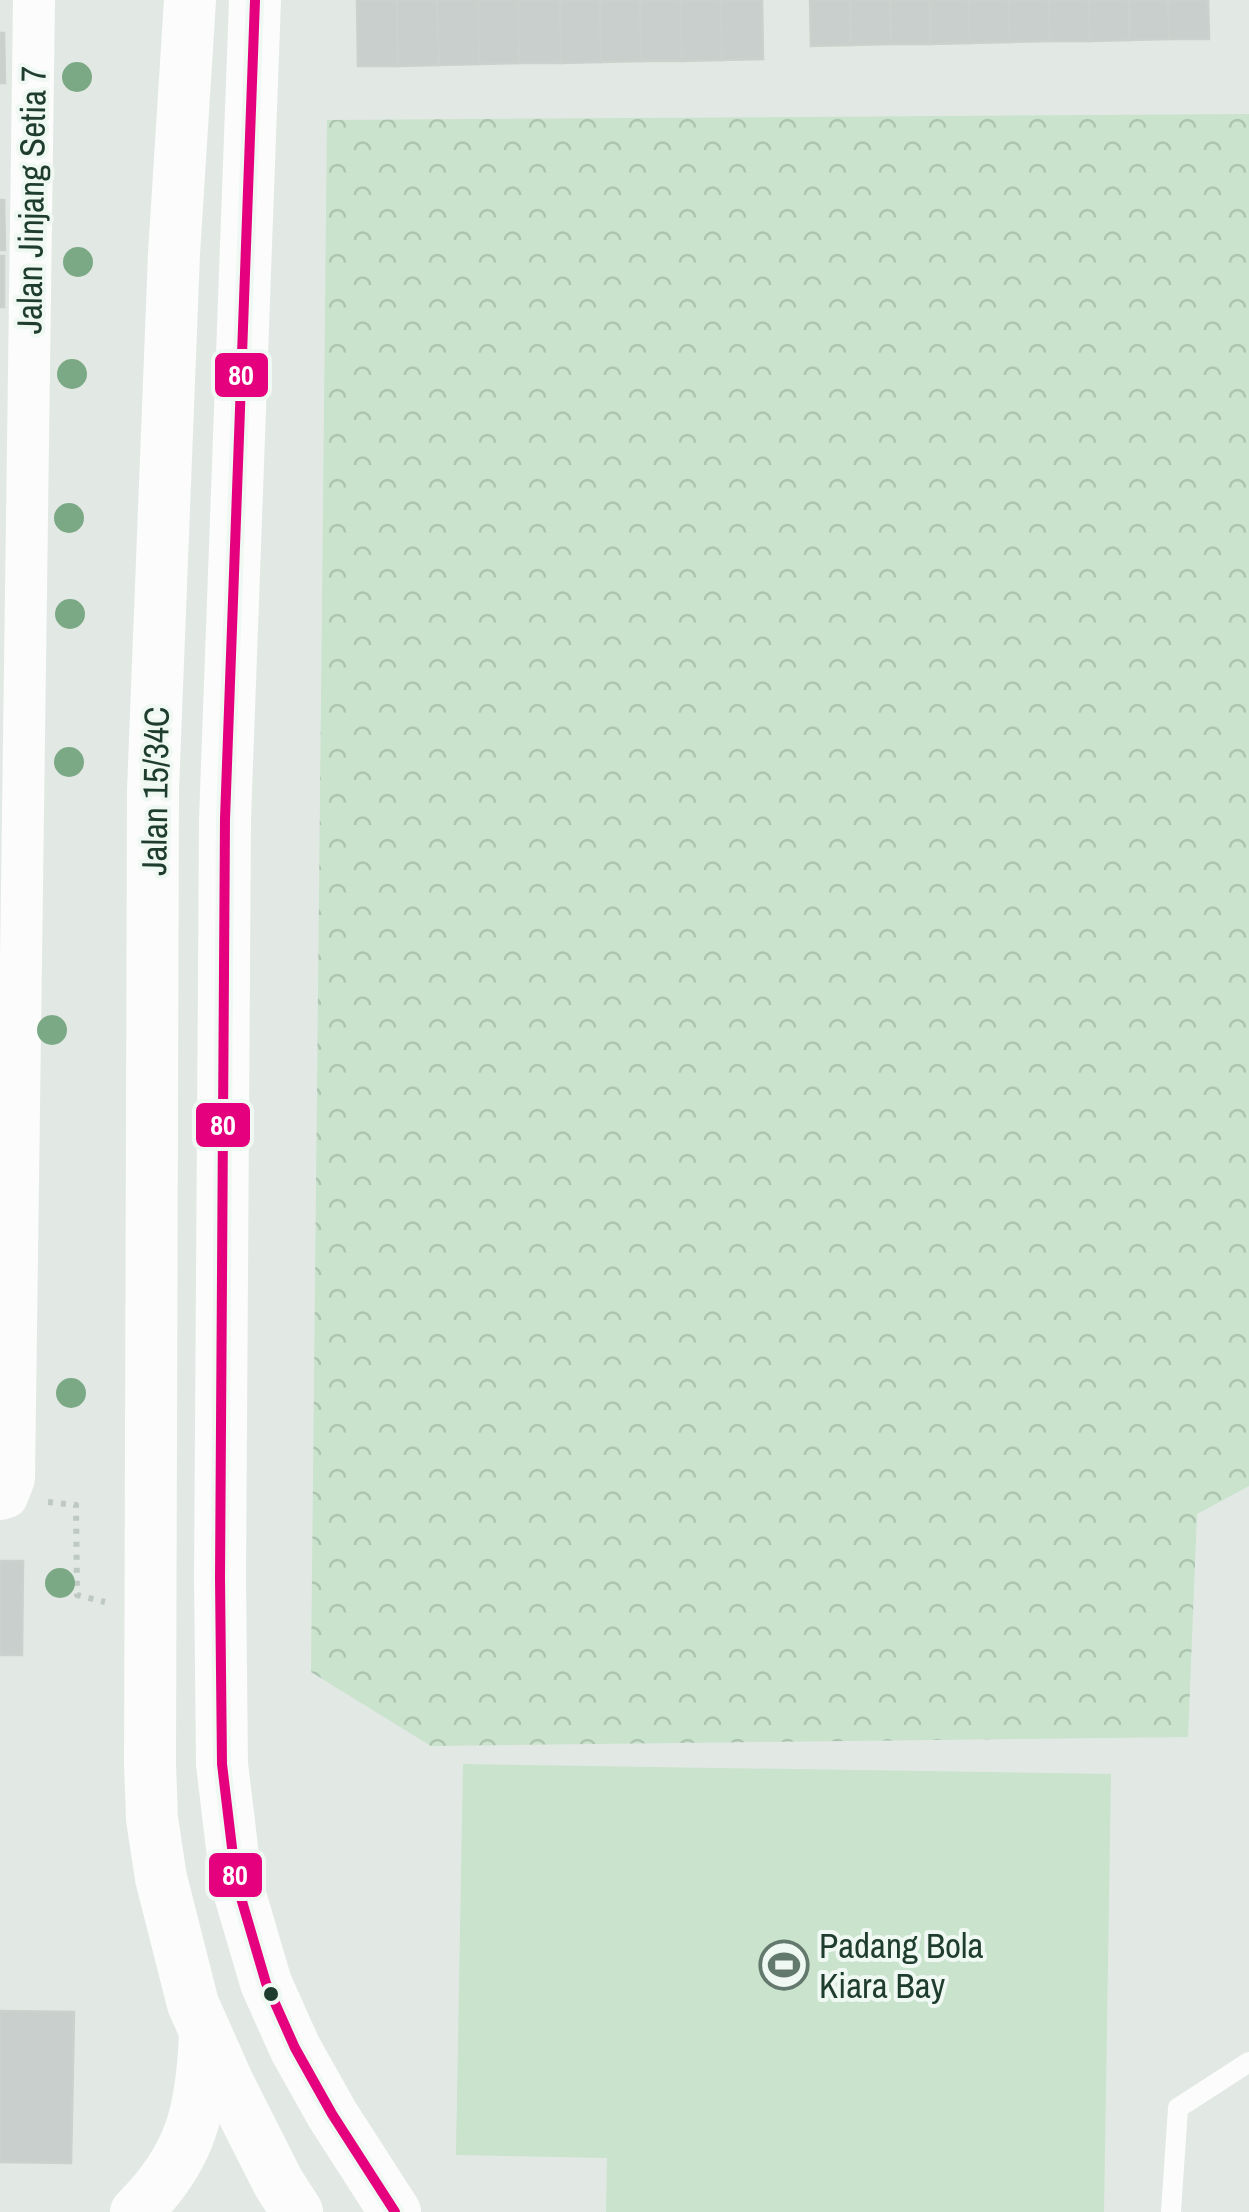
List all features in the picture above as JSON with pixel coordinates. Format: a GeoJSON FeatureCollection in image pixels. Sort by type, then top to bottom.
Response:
{"type":"FeatureCollection","features":[{"type":"Feature","properties":{"kind":"street","name":"Jalan Jinjang Setia 7"},"geometry":{"type":"LineString","coordinates":[[7,1492],[13,563],[34,0]]}},
{"type":"Feature","properties":{"kind":"street","name":"Jalan 15/34C"},"geometry":{"type":"LineString","coordinates":[[190,0],[174,254],[152,790],[152,1819],[161,1878],[193,2004],[296,2212]]}},
{"type":"Feature","properties":{"kind":"street","name":"Jalan 15/34C"},"geometry":{"type":"LineString","coordinates":[[255,0],[225,818],[222,1764],[236,1881],[266,1983],[295,2048],[383,2207]]}},
{"type":"Feature","properties":{"kind":"street"},"geometry":{"type":"LineString","coordinates":[[136,2212],[160,2188],[188,2139],[203,2084],[205,2033]]}},
{"type":"Feature","properties":{"kind":"lane"},"geometry":{"type":"LineString","coordinates":[[1171,2212],[1178,2108],[1249,2062]]}},
{"type":"Feature","properties":{"kind":"path"},"geometry":{"type":"LineString","coordinates":[[7,1492],[76,1505],[77,1595],[152,1597]]}},
{"type":"Feature","properties":{"kind":"green space"},"geometry":{"type":"Polygon","coordinates":[[[1249,114],[1249,1486],[1197,1514],[1188,1737],[431,1746],[311,1672],[327,120],[1249,114]]]}},
{"type":"Feature","properties":{"kind":"green space","name":"Padang Bola Kiara Bay"},"geometry":{"type":"Polygon","coordinates":[[[463,1764],[1111,1774],[1104,2212],[606,2212],[607,2158],[456,2155],[463,1764]]]}},
{"type":"Feature","properties":{"kind":"building"},"geometry":{"type":"Polygon","coordinates":[[[357,0],[397,0],[398,66],[358,66],[357,0]]]}},
{"type":"Feature","properties":{"kind":"building"},"geometry":{"type":"Polygon","coordinates":[[[397,0],[437,0],[439,65],[398,66],[397,0]]]}},
{"type":"Feature","properties":{"kind":"building"},"geometry":{"type":"Polygon","coordinates":[[[437,0],[478,0],[479,64],[439,65],[437,0]]]}},
{"type":"Feature","properties":{"kind":"building"},"geometry":{"type":"Polygon","coordinates":[[[478,0],[518,0],[519,63],[479,64],[478,0]]]}},
{"type":"Feature","properties":{"kind":"building"},"geometry":{"type":"Polygon","coordinates":[[[518,0],[560,0],[561,63],[519,63],[518,0]]]}},
{"type":"Feature","properties":{"kind":"building"},"geometry":{"type":"Polygon","coordinates":[[[560,0],[600,0],[601,62],[561,63],[560,0]]]}},
{"type":"Feature","properties":{"kind":"building"},"geometry":{"type":"Polygon","coordinates":[[[600,0],[640,0],[641,61],[601,62],[600,0]]]}},
{"type":"Feature","properties":{"kind":"building"},"geometry":{"type":"Polygon","coordinates":[[[640,0],[681,0],[682,61],[641,61],[640,0]]]}},
{"type":"Feature","properties":{"kind":"building"},"geometry":{"type":"Polygon","coordinates":[[[681,0],[721,0],[722,60],[682,61],[681,0]]]}},
{"type":"Feature","properties":{"kind":"building"},"geometry":{"type":"Polygon","coordinates":[[[721,0],[762,0],[763,59],[722,60],[721,0]]]}},
{"type":"Feature","properties":{"kind":"building"},"geometry":{"type":"Polygon","coordinates":[[[810,0],[850,0],[851,45],[811,46],[810,0]]]}},
{"type":"Feature","properties":{"kind":"building"},"geometry":{"type":"Polygon","coordinates":[[[850,0],[890,0],[891,44],[851,45],[850,0]]]}},
{"type":"Feature","properties":{"kind":"building"},"geometry":{"type":"Polygon","coordinates":[[[890,0],[930,0],[930,44],[891,44],[890,0]]]}},
{"type":"Feature","properties":{"kind":"building"},"geometry":{"type":"Polygon","coordinates":[[[930,0],[969,0],[970,43],[930,44],[930,0]]]}},
{"type":"Feature","properties":{"kind":"building"},"geometry":{"type":"Polygon","coordinates":[[[969,0],[1009,0],[1010,42],[970,43],[969,0]]]}},
{"type":"Feature","properties":{"kind":"building"},"geometry":{"type":"Polygon","coordinates":[[[1009,0],[1049,0],[1050,41],[1010,42],[1009,0]]]}},
{"type":"Feature","properties":{"kind":"building"},"geometry":{"type":"Polygon","coordinates":[[[1049,0],[1089,0],[1090,41],[1050,41],[1049,0]]]}},
{"type":"Feature","properties":{"kind":"building"},"geometry":{"type":"Polygon","coordinates":[[[1089,0],[1129,0],[1129,40],[1090,41],[1089,0]]]}},
{"type":"Feature","properties":{"kind":"building"},"geometry":{"type":"Polygon","coordinates":[[[1129,0],[1168,0],[1169,39],[1129,40],[1129,0]]]}},
{"type":"Feature","properties":{"kind":"building"},"geometry":{"type":"Polygon","coordinates":[[[1168,0],[1208,0],[1209,39],[1169,39],[1168,0]]]}},
{"type":"Feature","properties":{"kind":"building"},"geometry":{"type":"Polygon","coordinates":[[[0,33],[4,33],[5,83],[0,83],[0,33]]]}},
{"type":"Feature","properties":{"kind":"building"},"geometry":{"type":"Polygon","coordinates":[[[0,200],[4,200],[5,250],[0,250],[0,200]]]}},
{"type":"Feature","properties":{"kind":"building"},"geometry":{"type":"Polygon","coordinates":[[[0,256],[4,256],[4,307],[0,307],[0,256]]]}},
{"type":"Feature","properties":{"kind":"building"},"geometry":{"type":"Polygon","coordinates":[[[0,1561],[23,1561],[22,1655],[0,1655],[0,1561]]]}},
{"type":"Feature","properties":{"kind":"building"},"geometry":{"type":"Polygon","coordinates":[[[0,2011],[74,2012],[71,2163],[0,2162],[0,2011]]]}},
{"type":"Feature","properties":{"kind":"transit line","name":"80"},"geometry":{"type":"LineString","coordinates":[[255,0],[225,819],[222,1764],[236,1881],[266,1983],[295,2048],[332,2114],[395,2212]]}},
{"type":"Feature","properties":{"kind":"place","name":"Padang Bola Kiara Bay"},"geometry":{"type":"Point","coordinates":[784,1965]}}]}
